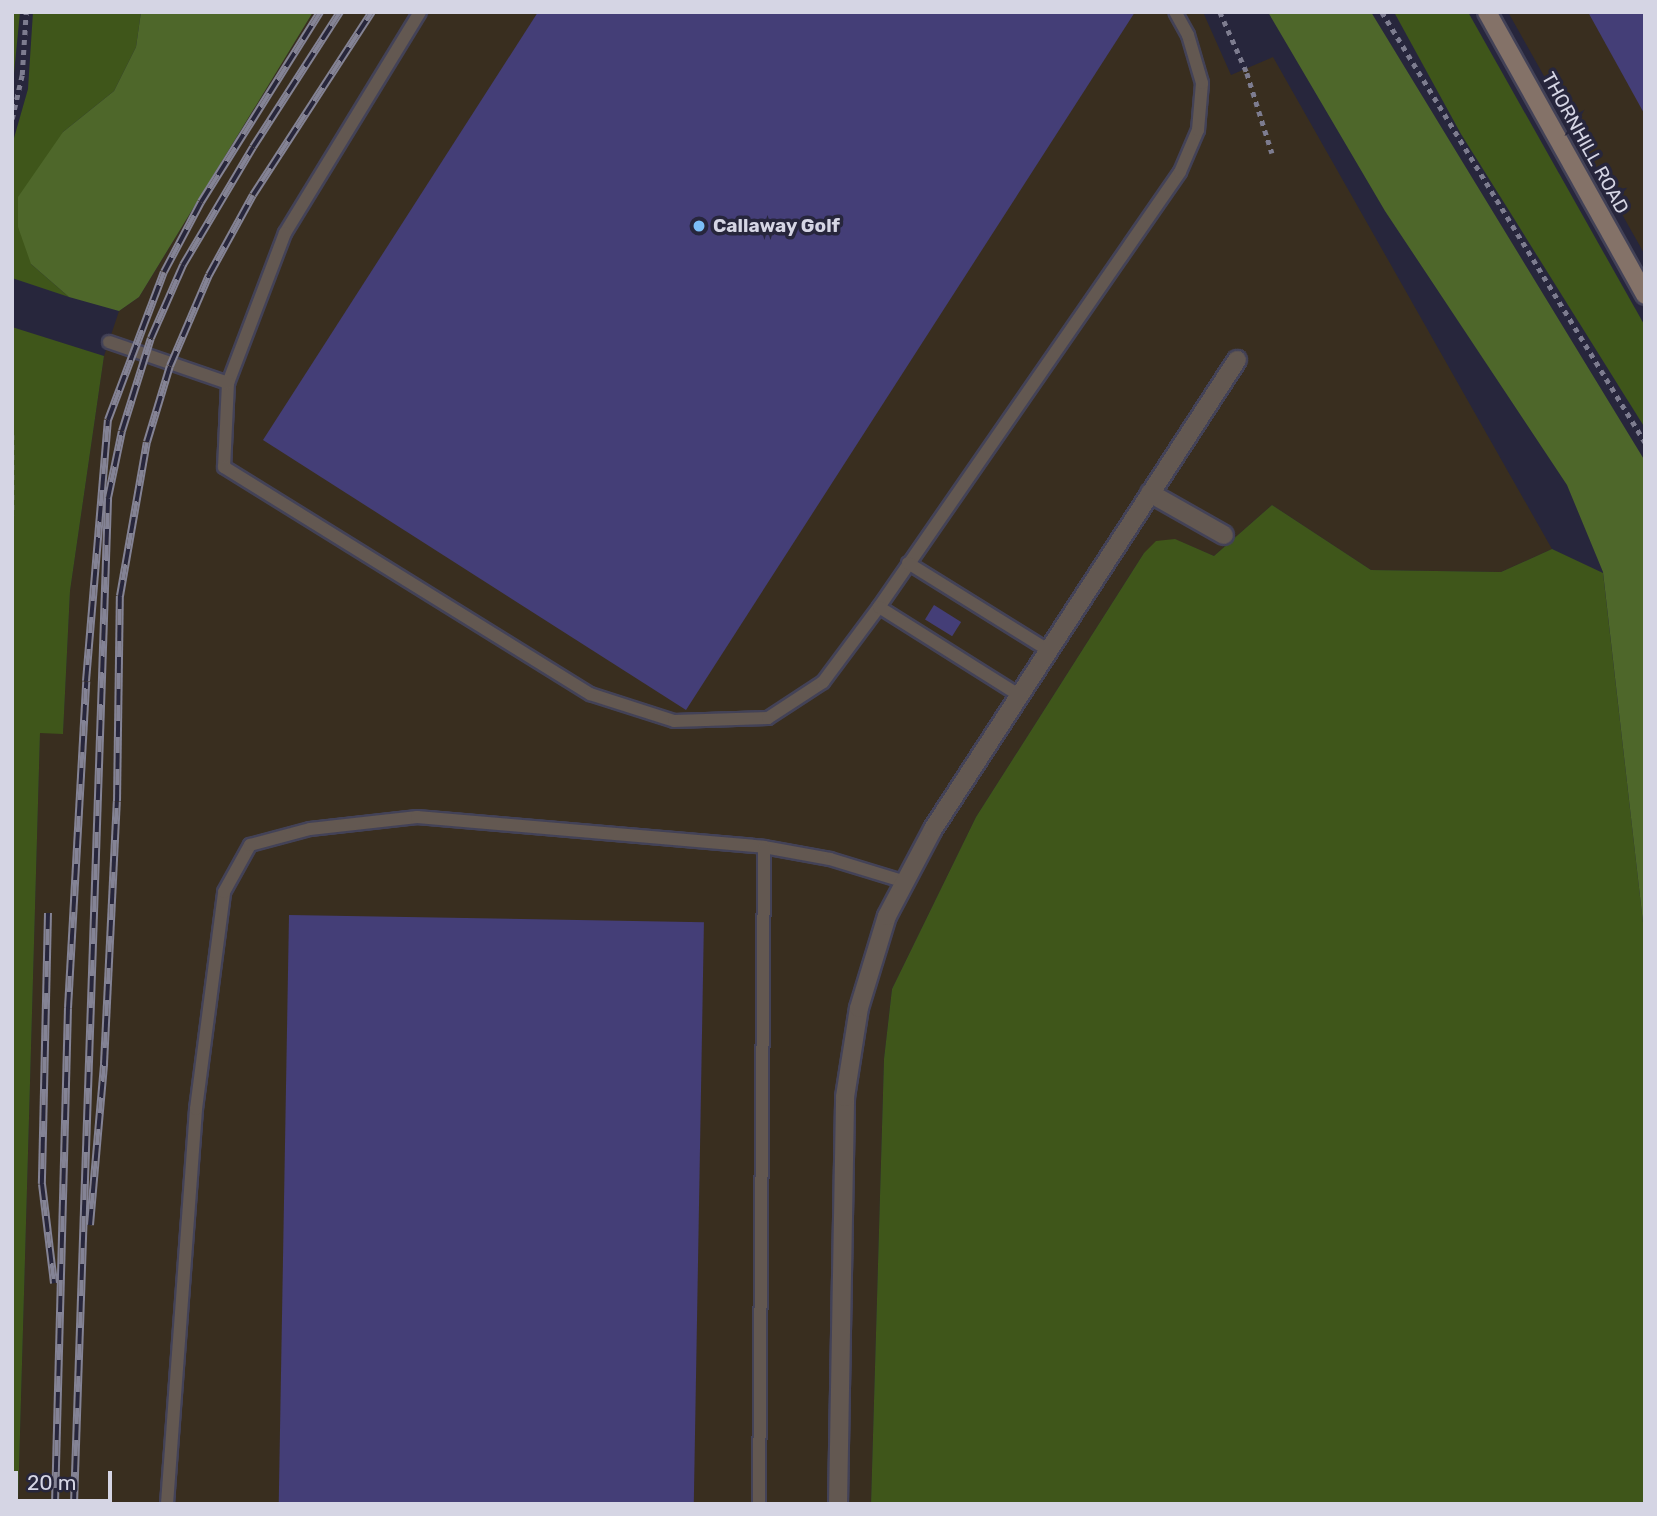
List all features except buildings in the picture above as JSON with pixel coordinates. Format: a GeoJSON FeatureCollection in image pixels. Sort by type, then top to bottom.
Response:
{"type":"FeatureCollection","features":[{"type":"Feature","properties":{"kind":"street","name":"THORNHILL ROAD"},"geometry":{"type":"LineString","coordinates":[[1487,12],[1645,295]]}},
{"type":"Feature","properties":{"kind":"street"},"geometry":{"type":"LineString","coordinates":[[838,1504],[845,1097],[859,1008],[887,916],[933,829],[1237,360]]}},
{"type":"Feature","properties":{"kind":"street"},"geometry":{"type":"LineString","coordinates":[[1150,493],[1224,535]]}},
{"type":"Feature","properties":{"kind":"lane"},"geometry":{"type":"LineString","coordinates":[[420,12],[285,233],[228,383],[224,467],[590,694],[674,721],[768,718],[823,682],[879,607],[1180,172],[1198,130],[1202,83],[1188,35],[1175,12]]}},
{"type":"Feature","properties":{"kind":"lane"},"geometry":{"type":"LineString","coordinates":[[109,342],[228,383]]}},
{"type":"Feature","properties":{"kind":"lane"},"geometry":{"type":"LineString","coordinates":[[908,563],[1048,650]]}},
{"type":"Feature","properties":{"kind":"lane"},"geometry":{"type":"LineString","coordinates":[[879,607],[1019,695]]}},
{"type":"Feature","properties":{"kind":"lane"},"geometry":{"type":"LineString","coordinates":[[167,1504],[196,1109],[224,892],[250,845],[310,829],[416,817],[764,847],[830,859],[905,882]]}},
{"type":"Feature","properties":{"kind":"lane"},"geometry":{"type":"LineString","coordinates":[[759,1504],[764,847]]}},
{"type":"Feature","properties":{"kind":"path"},"geometry":{"type":"LineString","coordinates":[[12,119],[22,75],[26,12]]}},
{"type":"Feature","properties":{"kind":"path"},"geometry":{"type":"LineString","coordinates":[[1220,12],[1247,73],[1272,153]]}},
{"type":"Feature","properties":{"kind":"path"},"geometry":{"type":"LineString","coordinates":[[1382,12],[1645,442]]}},
{"type":"Feature","properties":{"kind":"path"},"geometry":{"type":"LineString","coordinates":[[12,435],[12,515]]}},
{"type":"Feature","properties":{"kind":"shaded area"},"geometry":{"type":"Polygon","coordinates":[[[313,12],[1203,12],[1231,75],[1273,57],[1552,549],[1501,572],[1371,570],[1272,505],[1214,556],[1174,539],[1144,553],[976,817],[892,989],[884,1059],[871,1504],[18,1504],[40,732],[63,733],[70,591],[104,356],[119,311],[139,297],[313,12]]]}},
{"type":"Feature","properties":{"kind":"shaded area"},"geometry":{"type":"Polygon","coordinates":[[[1508,12],[1645,12],[1645,255],[1508,12]]]}},
{"type":"Feature","properties":{"kind":"green space"},"geometry":{"type":"Polygon","coordinates":[[[12,12],[20,12],[12,94],[12,12]]]}},
{"type":"Feature","properties":{"kind":"green space"},"geometry":{"type":"Polygon","coordinates":[[[33,12],[141,12],[136,47],[114,91],[63,132],[31,264],[69,297],[12,278],[12,145],[28,89],[33,12]]]}},
{"type":"Feature","properties":{"kind":"green space"},"geometry":{"type":"Polygon","coordinates":[[[141,12],[313,12],[139,297],[119,311],[69,297],[31,264],[18,227],[18,197],[63,132],[114,91],[136,47],[141,12]]]}},
{"type":"Feature","properties":{"kind":"green space"},"geometry":{"type":"Polygon","coordinates":[[[1268,12],[1371,12],[1645,461],[1645,940],[1603,572],[1567,485],[1385,211],[1268,12]]]}},
{"type":"Feature","properties":{"kind":"green space"},"geometry":{"type":"Polygon","coordinates":[[[1394,12],[1468,12],[1645,326],[1645,428],[1461,134],[1394,12]]]}},
{"type":"Feature","properties":{"kind":"green space"},"geometry":{"type":"Polygon","coordinates":[[[12,327],[104,356],[70,591],[63,734],[40,733],[18,1504],[12,1504],[12,327]]]}},
{"type":"Feature","properties":{"kind":"green space"},"geometry":{"type":"Polygon","coordinates":[[[1272,505],[1371,570],[1501,572],[1552,549],[1603,573],[1645,940],[1645,1504],[871,1504],[884,1059],[892,989],[976,817],[1144,553],[1156,541],[1175,539],[1214,556],[1272,505]]]}},
{"type":"Feature","properties":{"kind":"railway"},"geometry":{"type":"LineString","coordinates":[[55,1504],[68,1008],[86,681],[108,420],[164,272],[201,202],[320,12]]}},
{"type":"Feature","properties":{"kind":"railway"},"geometry":{"type":"LineString","coordinates":[[74,1504],[108,498],[122,431],[151,338],[183,265],[253,147],[340,12]]}},
{"type":"Feature","properties":{"kind":"railway"},"geometry":{"type":"LineString","coordinates":[[90,1225],[104,1064],[117,801],[120,596],[147,442],[170,366],[209,275],[253,195],[372,12]]}},
{"type":"Feature","properties":{"kind":"railway"},"geometry":{"type":"LineString","coordinates":[[48,913],[42,1184],[54,1283]]}},
{"type":"Feature","properties":{"kind":"place","name":"Callaway Golf"},"geometry":{"type":"Point","coordinates":[699,226]}}]}
